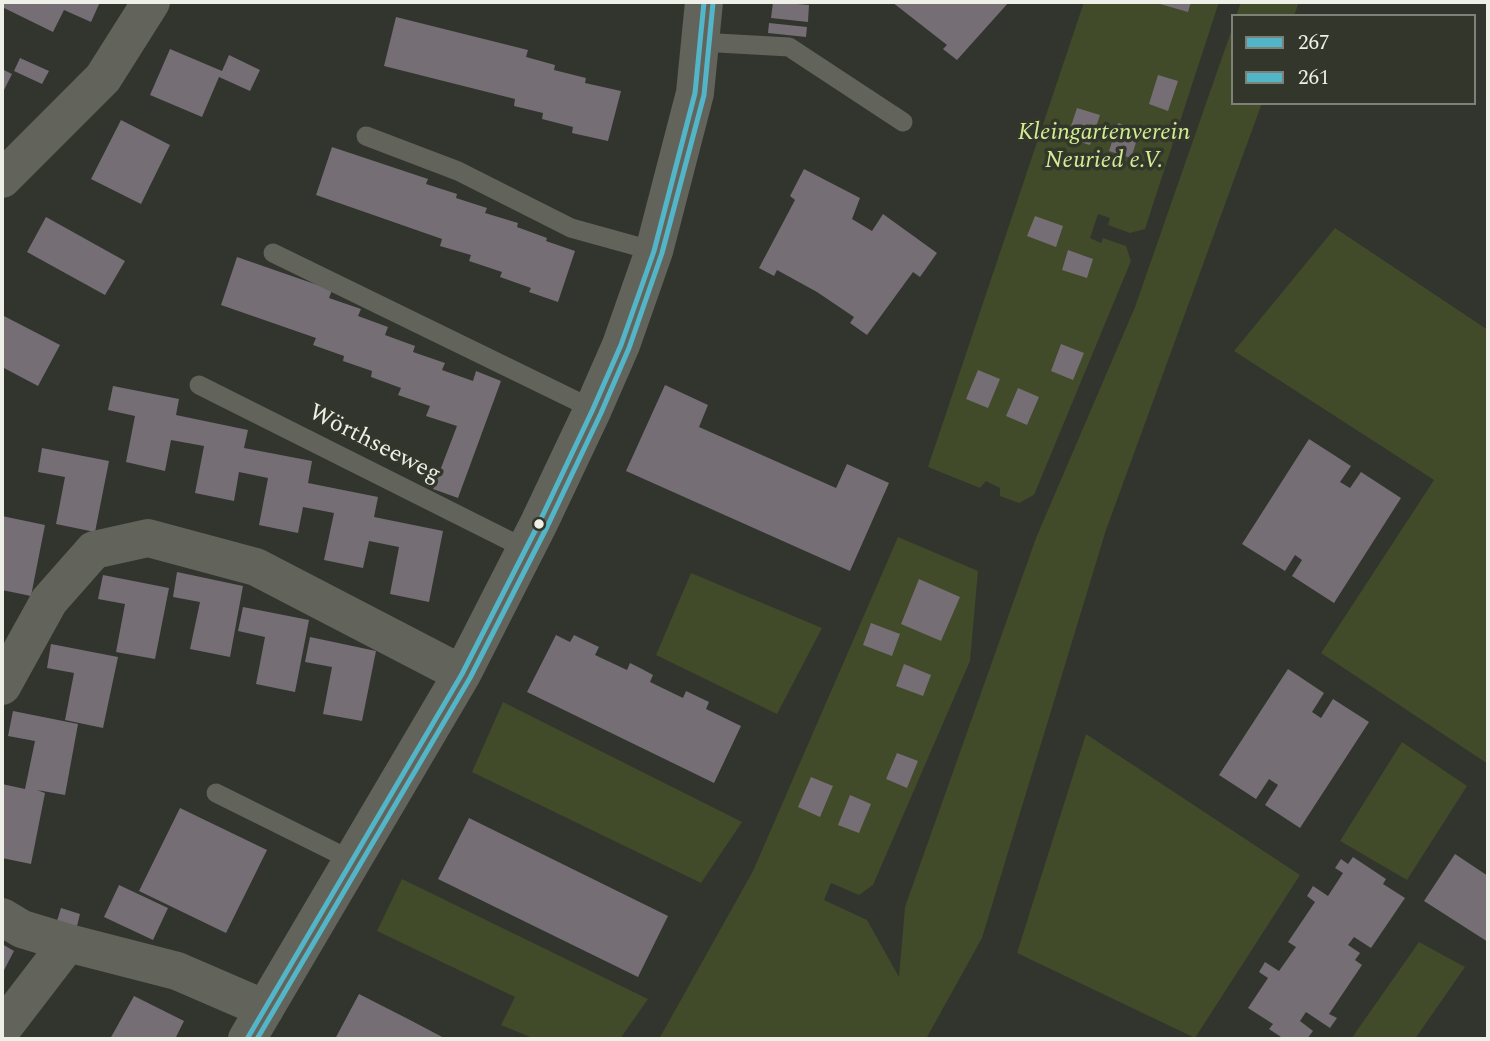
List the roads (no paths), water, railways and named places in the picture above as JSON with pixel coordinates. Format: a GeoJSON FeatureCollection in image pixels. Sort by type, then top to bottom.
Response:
{"type":"FeatureCollection","features":[{"type":"Feature","properties":{"kind":"street"},"geometry":{"type":"LineString","coordinates":[[2,180],[103,78],[151,2]]}},
{"type":"Feature","properties":{"kind":"street"},"geometry":{"type":"LineString","coordinates":[[2,917],[22,929],[177,971],[256,1024],[462,674],[593,410],[621,345],[654,251],[695,93],[704,2]]}},
{"type":"Feature","properties":{"kind":"street"},"geometry":{"type":"LineString","coordinates":[[2,686],[49,601],[94,550],[148,538],[256,567],[462,674]]}},
{"type":"Feature","properties":{"kind":"street"},"geometry":{"type":"LineString","coordinates":[[2,1029],[68,943]]}},
{"type":"Feature","properties":{"kind":"lane"},"geometry":{"type":"LineString","coordinates":[[700,42],[789,47],[903,121]]}},
{"type":"Feature","properties":{"kind":"lane"},"geometry":{"type":"LineString","coordinates":[[366,136],[458,171],[571,228],[654,251]]}},
{"type":"Feature","properties":{"kind":"lane"},"geometry":{"type":"LineString","coordinates":[[273,253],[593,410]]}},
{"type":"Feature","properties":{"kind":"lane","name":"Wörthseeweg"},"geometry":{"type":"LineString","coordinates":[[199,385],[526,549]]}},
{"type":"Feature","properties":{"kind":"lane"},"geometry":{"type":"LineString","coordinates":[[216,793],[351,860]]}},
{"type":"Feature","properties":{"kind":"park label","name":"Kleingartenverein Neuried e.V."},"geometry":{"type":"Point","coordinates":[1104,148]}}]}
